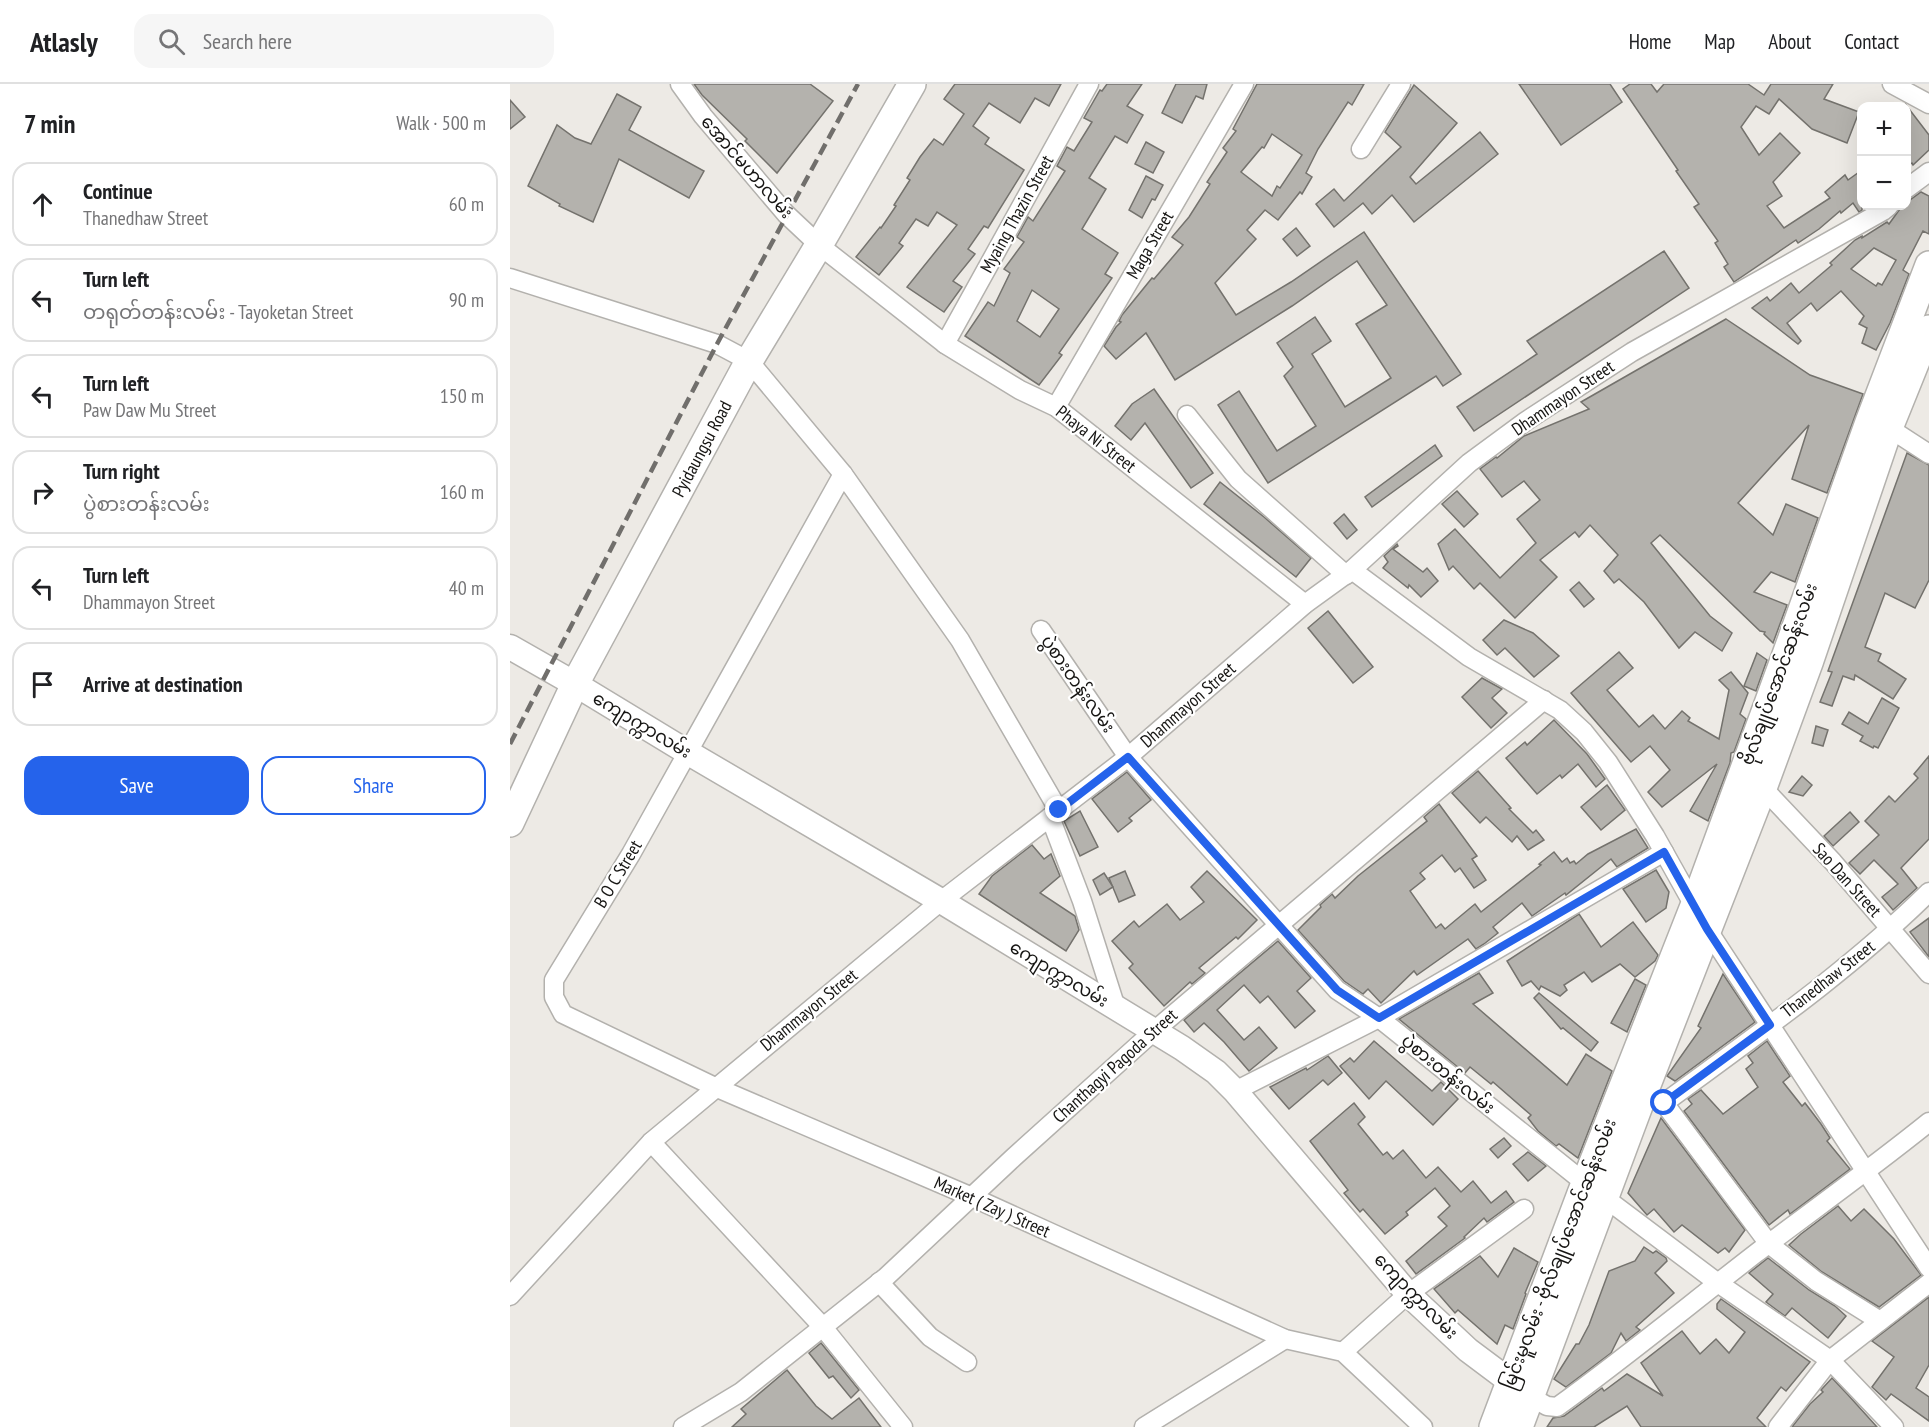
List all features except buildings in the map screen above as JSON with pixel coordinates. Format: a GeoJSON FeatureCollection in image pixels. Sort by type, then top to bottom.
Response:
{"type":"FeatureCollection","features":[{"type":"Feature","properties":{"kind":"highway","name":"Pyidaungsu Road"},"geometry":{"type":"LineString","coordinates":[[510,824],[575,684],[749,361],[912,84]]}},
{"type":"Feature","properties":{"kind":"highway","name":"ဗိုလ်ချုပ်အောင်ဆန်းလမ်း"},"geometry":{"type":"LineString","coordinates":[[1700,917],[1763,788],[1810,660],[1929,265]]}},
{"type":"Feature","properties":{"kind":"highway","name":"ဗိုလ်ချုပ်အောင်ဆန်းလမ်း"},"geometry":{"type":"LineString","coordinates":[[1645,1093],[1787,652],[1879,425],[1929,329]]}},
{"type":"Feature","properties":{"kind":"highway","name":"မြင်းမူလမ်း - ဗိုလ်ချုပ်အောင်ဆန်းလမ်း"},"geometry":{"type":"LineString","coordinates":[[1493,1427],[1520,1389],[1595,1190],[1645,1093]]}},
{"type":"Feature","properties":{"kind":"highway","name":"မြင်းမူလမ်း - ဗိုလ်ချုပ်အောင်ဆန်းလမ်း"},"geometry":{"type":"LineString","coordinates":[[1519,1427],[1520,1389]]}},
{"type":"Feature","properties":{"kind":"main road","name":"ကျောက္ကာလမ်း"},"geometry":{"type":"LineString","coordinates":[[510,647],[941,901],[1182,1048],[1216,1072],[1235,1090],[1408,1294],[1468,1350],[1520,1389]]}},
{"type":"Feature","properties":{"kind":"street","name":"အောင်မဟာလမ်း"},"geometry":{"type":"LineString","coordinates":[[680,84],[703,116],[779,205],[819,245]]}},
{"type":"Feature","properties":{"kind":"street","name":"Myaing Thazin Street"},"geometry":{"type":"LineString","coordinates":[[945,344],[1089,84]]}},
{"type":"Feature","properties":{"kind":"street","name":"Maga Street"},"geometry":{"type":"LineString","coordinates":[[1056,407],[1244,84]]}},
{"type":"Feature","properties":{"kind":"street"},"geometry":{"type":"LineString","coordinates":[[1361,149],[1401,84]]}},
{"type":"Feature","properties":{"kind":"street"},"geometry":{"type":"LineString","coordinates":[[1892,84],[1929,104]]}},
{"type":"Feature","properties":{"kind":"street"},"geometry":{"type":"LineString","coordinates":[[1911,185],[1929,172]]}},
{"type":"Feature","properties":{"kind":"street","name":"Dhammayon Street"},"geometry":{"type":"LineString","coordinates":[[510,1296],[651,1142],[941,901],[1128,757],[1305,604],[1349,572],[1469,463],[1526,421],[1632,352],[1884,210]]}},
{"type":"Feature","properties":{"kind":"street","name":"Phaya Ni Street"},"geometry":{"type":"LineString","coordinates":[[819,245],[945,344],[1020,390],[1056,407],[1305,604]]}},
{"type":"Feature","properties":{"kind":"street"},"geometry":{"type":"LineString","coordinates":[[510,278],[717,344],[749,361],[843,474],[960,640],[1054,814],[1116,1008]]}},
{"type":"Feature","properties":{"kind":"street"},"geometry":{"type":"LineString","coordinates":[[1187,415],[1238,479],[1349,572],[1469,657],[1560,710],[1584,732],[1608,762],[1664,852],[1700,917],[1929,1268]]}},
{"type":"Feature","properties":{"kind":"street"},"geometry":{"type":"LineString","coordinates":[[1879,425],[1929,454]]}},
{"type":"Feature","properties":{"kind":"street","name":"B O C Street"},"geometry":{"type":"LineString","coordinates":[[554,997],[554,980],[631,854],[843,474]]}},
{"type":"Feature","properties":{"kind":"street","name":"ပွဲစားတန်းလမ်း"},"geometry":{"type":"LineString","coordinates":[[1041,630],[1128,757],[1337,990],[1379,1018],[1595,1190],[1718,1283],[1830,1360],[1894,1427]]}},
{"type":"Feature","properties":{"kind":"street","name":"Chanthagyi Pagoda Street"},"geometry":{"type":"LineString","coordinates":[[683,1427],[741,1392],[879,1282],[1154,1031],[1544,700]]}},
{"type":"Feature","properties":{"kind":"street","name":"Sao Dan Street"},"geometry":{"type":"LineString","coordinates":[[1763,788],[1833,862],[1929,974]]}},
{"type":"Feature","properties":{"kind":"street"},"geometry":{"type":"LineString","coordinates":[[1235,1090],[1379,1018],[1664,852]]}},
{"type":"Feature","properties":{"kind":"street","name":"Thanedhaw Street"},"geometry":{"type":"LineString","coordinates":[[1645,1093],[1770,1025],[1891,929],[1929,892]]}},
{"type":"Feature","properties":{"kind":"street","name":"Market ( Zay ) Street"},"geometry":{"type":"LineString","coordinates":[[554,997],[563,1014],[715,1087],[972,1197],[1286,1339],[1343,1352]]}},
{"type":"Feature","properties":{"kind":"street"},"geometry":{"type":"LineString","coordinates":[[1645,1093],[1769,1244],[1816,1281],[1880,1321]]}},
{"type":"Feature","properties":{"kind":"street"},"geometry":{"type":"LineString","coordinates":[[1520,1389],[1547,1407],[1557,1407],[1929,1122]]}},
{"type":"Feature","properties":{"kind":"street"},"geometry":{"type":"LineString","coordinates":[[651,1142],[822,1326],[903,1427]]}},
{"type":"Feature","properties":{"kind":"street"},"geometry":{"type":"LineString","coordinates":[[1423,1427],[1343,1352],[1408,1294],[1524,1209]]}},
{"type":"Feature","properties":{"kind":"street"},"geometry":{"type":"LineString","coordinates":[[879,1282],[930,1337],[967,1362]]}},
{"type":"Feature","properties":{"kind":"street"},"geometry":{"type":"LineString","coordinates":[[1778,1427],[1830,1360],[1929,1283]]}},
{"type":"Feature","properties":{"kind":"street"},"geometry":{"type":"LineString","coordinates":[[1144,1427],[1286,1339]]}},
{"type":"Feature","properties":{"kind":"railway"},"geometry":{"type":"LineString","coordinates":[[510,744],[717,344],[858,84]]}},
{"type":"Feature","properties":{"kind":"route"},"geometry":{"type":"LineString","coordinates":[[1059,810],[1128,757],[1337,990],[1379,1018],[1664,852],[1707,929],[1770,1025],[1664,1103]]}}]}
